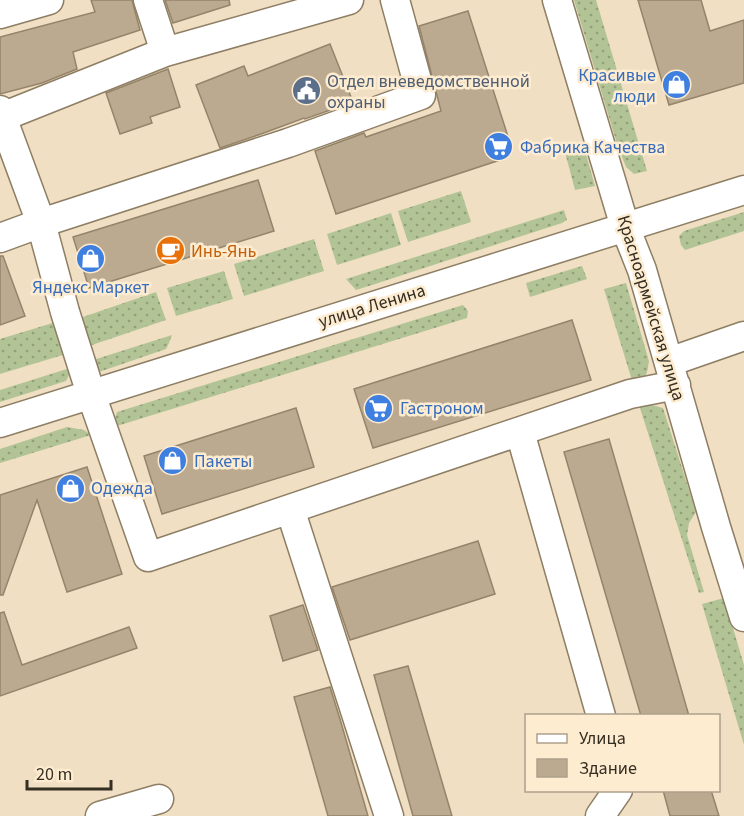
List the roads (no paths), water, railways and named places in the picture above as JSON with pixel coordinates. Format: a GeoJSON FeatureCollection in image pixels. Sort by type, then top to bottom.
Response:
{"type":"FeatureCollection","features":[{"type":"Feature","properties":{"kind":"street"},"geometry":{"type":"LineString","coordinates":[[0,14],[49,0]]}},
{"type":"Feature","properties":{"kind":"street"},"geometry":{"type":"LineString","coordinates":[[148,0],[165,52]]}},
{"type":"Feature","properties":{"kind":"street"},"geometry":{"type":"LineString","coordinates":[[350,0],[165,52],[1,113],[42,223],[65,312],[91,394],[148,557],[630,394],[744,336]]}},
{"type":"Feature","properties":{"kind":"street"},"geometry":{"type":"LineString","coordinates":[[0,238],[288,143],[421,95],[395,0]]}},
{"type":"Feature","properties":{"kind":"street","name":"Красноармейская улица"},"geometry":{"type":"LineString","coordinates":[[557,0],[625,227],[642,270],[744,617]]}},
{"type":"Feature","properties":{"kind":"street","name":"улица Ленина"},"geometry":{"type":"LineString","coordinates":[[0,423],[744,190]]}},
{"type":"Feature","properties":{"kind":"street"},"geometry":{"type":"LineString","coordinates":[[520,432],[600,714]]}},
{"type":"Feature","properties":{"kind":"street"},"geometry":{"type":"LineString","coordinates":[[290,509],[389,816]]}},
{"type":"Feature","properties":{"kind":"street"},"geometry":{"type":"LineString","coordinates":[[600,816],[617,792]]}},
{"type":"Feature","properties":{"kind":"street"},"geometry":{"type":"LineString","coordinates":[[100,816],[159,799]]}},
{"type":"Feature","properties":{"kind":"place","name":"Красивые люди"},"geometry":{"type":"Point","coordinates":[677,85]}},
{"type":"Feature","properties":{"kind":"place","name":"Отдел вневедомственной охраны"},"geometry":{"type":"Point","coordinates":[306,91]}},
{"type":"Feature","properties":{"kind":"place","name":"Фабрика Качества"},"geometry":{"type":"Point","coordinates":[499,147]}},
{"type":"Feature","properties":{"kind":"place","name":"Инь-Янь"},"geometry":{"type":"Point","coordinates":[170,251]}},
{"type":"Feature","properties":{"kind":"place","name":"Яндекс Маркет"},"geometry":{"type":"Point","coordinates":[91,258]}},
{"type":"Feature","properties":{"kind":"place","name":"Гастроном"},"geometry":{"type":"Point","coordinates":[379,408]}},
{"type":"Feature","properties":{"kind":"place","name":"Пакеты"},"geometry":{"type":"Point","coordinates":[173,461]}},
{"type":"Feature","properties":{"kind":"place","name":"Одежда"},"geometry":{"type":"Point","coordinates":[70,488]}}]}
